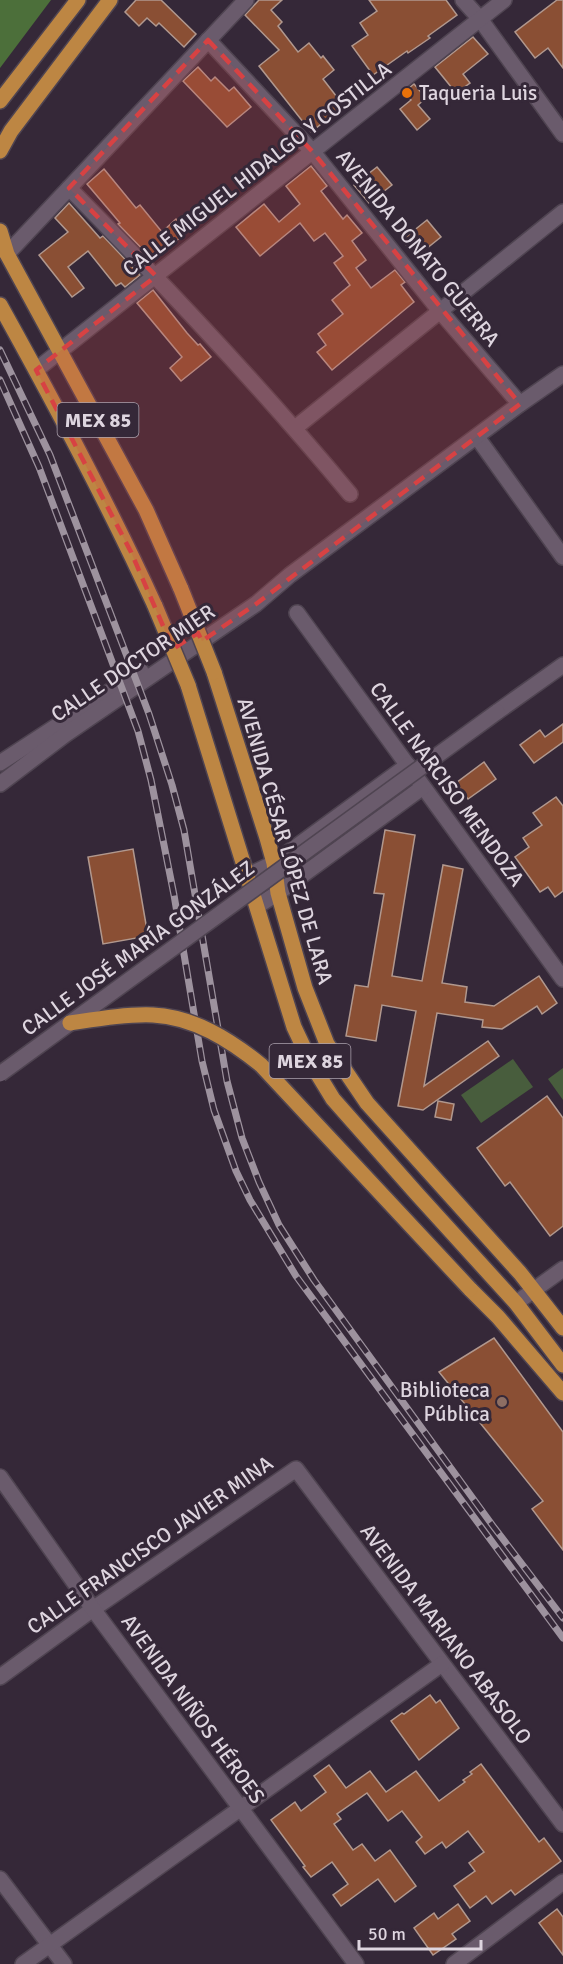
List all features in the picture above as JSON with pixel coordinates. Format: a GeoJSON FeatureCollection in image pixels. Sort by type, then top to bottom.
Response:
{"type":"FeatureCollection","features":[{"type":"Feature","properties":{"kind":"main road"},"geometry":{"type":"LineString","coordinates":[[0,101],[78,0]]}},
{"type":"Feature","properties":{"kind":"main road"},"geometry":{"type":"LineString","coordinates":[[0,151],[11,131],[110,0]]}},
{"type":"Feature","properties":{"kind":"main road","name":"MEX 85"},"geometry":{"type":"LineString","coordinates":[[0,231],[4,259]]}},
{"type":"Feature","properties":{"kind":"main road","name":"AVENIDA CÉSAR LÓPEZ DE LARA"},"geometry":{"type":"LineString","coordinates":[[4,259],[60,350],[146,510],[181,589],[214,672],[274,863],[278,893],[304,988],[327,1044],[367,1103],[535,1290],[563,1328]]}},
{"type":"Feature","properties":{"kind":"main road","name":"AVENIDA CÉSAR LÓPEZ DE LARA"},"geometry":{"type":"LineString","coordinates":[[0,305],[130,552],[188,685],[294,1027],[311,1063],[333,1099],[516,1303],[563,1365]]}},
{"type":"Feature","properties":{"kind":"main road"},"geometry":{"type":"LineString","coordinates":[[70,1023],[106,1017],[154,1015],[194,1023],[239,1047],[261,1065],[498,1317],[563,1393]]}},
{"type":"Feature","properties":{"kind":"main road"},"geometry":{"type":"LineString","coordinates":[[333,1099],[353,1083]]}},
{"type":"Feature","properties":{"kind":"street"},"geometry":{"type":"LineString","coordinates":[[4,259],[246,0]]}},
{"type":"Feature","properties":{"kind":"street"},"geometry":{"type":"LineString","coordinates":[[463,0],[480,19],[563,134]]}},
{"type":"Feature","properties":{"kind":"street","name":"CALLE MIGUEL HIDALGO Y COSTILLA"},"geometry":{"type":"LineString","coordinates":[[36,370],[504,0]]}},
{"type":"Feature","properties":{"kind":"street","name":"AVENIDA DONATO GUERRA"},"geometry":{"type":"LineString","coordinates":[[208,40],[312,151],[440,311],[520,404]]}},
{"type":"Feature","properties":{"kind":"street"},"geometry":{"type":"LineString","coordinates":[[69,188],[156,276],[295,428],[350,494]]}},
{"type":"Feature","properties":{"kind":"street"},"geometry":{"type":"LineString","coordinates":[[295,428],[563,212]]}},
{"type":"Feature","properties":{"kind":"street","name":"CALLE DOCTOR MIER"},"geometry":{"type":"LineString","coordinates":[[0,784],[66,734],[256,604],[290,575],[563,374]]}},
{"type":"Feature","properties":{"kind":"street"},"geometry":{"type":"LineString","coordinates":[[477,437],[563,557]]}},
{"type":"Feature","properties":{"kind":"street","name":"CALLE DOCTOR MIER"},"geometry":{"type":"LineString","coordinates":[[0,763],[250,598],[290,575]]}},
{"type":"Feature","properties":{"kind":"street","name":"CALLE NARCISO MENDOZA"},"geometry":{"type":"LineString","coordinates":[[297,612],[562,975]]}},
{"type":"Feature","properties":{"kind":"street","name":"CALLE JOSÉ MARÍA GONZÁLEZ"},"geometry":{"type":"LineString","coordinates":[[0,1074],[563,665]]}},
{"type":"Feature","properties":{"kind":"street"},"geometry":{"type":"LineString","coordinates":[[247,876],[274,863],[408,765]]}},
{"type":"Feature","properties":{"kind":"street"},"geometry":{"type":"LineString","coordinates":[[257,906],[423,787]]}},
{"type":"Feature","properties":{"kind":"street"},"geometry":{"type":"LineString","coordinates":[[516,1303],[563,1269]]}},
{"type":"Feature","properties":{"kind":"street","name":"CALLE FRANCISCO JAVIER MINA"},"geometry":{"type":"LineString","coordinates":[[0,1677],[93,1609],[296,1469]]}},
{"type":"Feature","properties":{"kind":"street","name":"AVENIDA MARIANO ABASOLO"},"geometry":{"type":"LineString","coordinates":[[296,1469],[563,1824]]}},
{"type":"Feature","properties":{"kind":"street","name":"AVENIDA NIÑOS HÉROES"},"geometry":{"type":"LineString","coordinates":[[0,1477],[93,1609],[356,1964]]}},
{"type":"Feature","properties":{"kind":"street"},"geometry":{"type":"LineString","coordinates":[[23,1964],[442,1664]]}},
{"type":"Feature","properties":{"kind":"street"},"geometry":{"type":"LineString","coordinates":[[0,1879],[64,1964]]}},
{"type":"Feature","properties":{"kind":"street"},"geometry":{"type":"LineString","coordinates":[[453,1964],[563,1882]]}},
{"type":"Feature","properties":{"kind":"highlighted area"},"geometry":{"type":"Polygon","coordinates":[[[208,40],[312,151],[520,404],[256,604],[202,641],[198,633],[173,649],[131,552],[36,370],[156,276],[69,188],[208,40]]]}},
{"type":"Feature","properties":{"kind":"green space"},"geometry":{"type":"Polygon","coordinates":[[[0,0],[51,0],[0,68],[0,0]]]}},
{"type":"Feature","properties":{"kind":"green space"},"geometry":{"type":"Polygon","coordinates":[[[513,1059],[533,1087],[481,1123],[461,1095],[513,1059]]]}},
{"type":"Feature","properties":{"kind":"green space"},"geometry":{"type":"Polygon","coordinates":[[[563,1068],[563,1100],[548,1079],[563,1068]]]}},
{"type":"Feature","properties":{"kind":"building"},"geometry":{"type":"Polygon","coordinates":[[[136,0],[161,0],[196,34],[184,47],[159,23],[156,26],[147,18],[139,26],[125,12],[136,0]]]}},
{"type":"Feature","properties":{"kind":"building"},"geometry":{"type":"Polygon","coordinates":[[[259,0],[282,0],[271,10],[282,22],[278,26],[298,52],[309,43],[334,70],[323,79],[344,106],[311,132],[259,66],[279,50],[245,15],[259,0]]]}},
{"type":"Feature","properties":{"kind":"building"},"geometry":{"type":"Polygon","coordinates":[[[369,0],[446,0],[457,15],[428,36],[430,38],[373,75],[352,46],[368,35],[360,23],[377,11],[369,0]]]}},
{"type":"Feature","properties":{"kind":"building"},"geometry":{"type":"Polygon","coordinates":[[[557,0],[563,0],[563,68],[548,48],[535,58],[515,32],[557,0]]]}},
{"type":"Feature","properties":{"kind":"building"},"geometry":{"type":"Polygon","coordinates":[[[473,37],[488,54],[463,74],[470,83],[456,93],[435,67],[473,37]]]}},
{"type":"Feature","properties":{"kind":"building"},"geometry":{"type":"Polygon","coordinates":[[[198,67],[211,81],[215,77],[229,91],[234,87],[251,107],[227,127],[183,81],[198,67]]]}},
{"type":"Feature","properties":{"kind":"building"},"geometry":{"type":"Polygon","coordinates":[[[414,84],[426,98],[418,105],[430,119],[417,130],[400,109],[411,100],[404,92],[414,84]]]}},
{"type":"Feature","properties":{"kind":"building"},"geometry":{"type":"Polygon","coordinates":[[[311,166],[327,186],[321,191],[343,219],[347,215],[362,233],[352,241],[366,260],[356,268],[371,288],[395,270],[405,282],[401,285],[414,302],[332,370],[317,352],[326,345],[318,334],[343,314],[332,300],[350,285],[334,263],[343,256],[325,233],[314,241],[300,223],[260,256],[236,227],[264,204],[279,222],[300,204],[286,186],[311,166]]]}},
{"type":"Feature","properties":{"kind":"building"},"geometry":{"type":"Polygon","coordinates":[[[377,167],[392,185],[369,203],[354,185],[377,167]]]}},
{"type":"Feature","properties":{"kind":"building"},"geometry":{"type":"Polygon","coordinates":[[[104,169],[136,208],[140,205],[162,232],[176,219],[187,232],[153,260],[118,224],[120,223],[87,184],[104,169]]]}},
{"type":"Feature","properties":{"kind":"building"},"geometry":{"type":"Polygon","coordinates":[[[69,203],[100,238],[103,236],[140,275],[125,287],[121,283],[116,286],[88,251],[68,267],[84,288],[72,297],[39,255],[68,232],[55,218],[69,203]]]}},
{"type":"Feature","properties":{"kind":"building"},"geometry":{"type":"Polygon","coordinates":[[[427,220],[441,237],[416,257],[402,240],[427,220]]]}},
{"type":"Feature","properties":{"kind":"building"},"geometry":{"type":"Polygon","coordinates":[[[153,290],[187,333],[211,357],[181,381],[170,368],[182,357],[137,303],[153,290]]]}},
{"type":"Feature","properties":{"kind":"building"},"geometry":{"type":"Polygon","coordinates":[[[563,724],[563,742],[534,763],[520,745],[540,730],[545,737],[563,724]]]}},
{"type":"Feature","properties":{"kind":"building"},"geometry":{"type":"Polygon","coordinates":[[[484,762],[496,779],[468,799],[456,783],[484,762]]]}},
{"type":"Feature","properties":{"kind":"building"},"geometry":{"type":"Polygon","coordinates":[[[556,797],[563,806],[563,891],[555,897],[548,887],[540,892],[515,857],[529,847],[523,838],[542,825],[533,813],[556,797]]]}},
{"type":"Feature","properties":{"kind":"building"},"geometry":{"type":"Polygon","coordinates":[[[385,830],[415,835],[392,976],[422,981],[443,865],[463,869],[442,983],[467,987],[465,1002],[494,1006],[539,976],[557,1003],[542,1014],[537,1006],[502,1029],[482,1027],[483,1020],[437,1013],[424,1086],[488,1041],[499,1056],[423,1110],[398,1106],[416,1011],[382,1005],[376,1041],[346,1036],[355,985],[368,987],[384,894],[374,893],[385,830]]]}},
{"type":"Feature","properties":{"kind":"building"},"geometry":{"type":"Polygon","coordinates":[[[133,849],[148,936],[103,944],[88,857],[133,849]]]}},
{"type":"Feature","properties":{"kind":"building"},"geometry":{"type":"Polygon","coordinates":[[[547,1096],[563,1118],[563,1226],[550,1236],[510,1182],[505,1186],[477,1148],[547,1096]]]}},
{"type":"Feature","properties":{"kind":"building"},"geometry":{"type":"Polygon","coordinates":[[[438,1101],[454,1104],[451,1120],[435,1117],[438,1101]]]}},
{"type":"Feature","properties":{"kind":"building","name":"Biblioteca Pública"},"geometry":{"type":"Polygon","coordinates":[[[494,1338],[563,1432],[563,1550],[532,1509],[543,1501],[439,1372],[494,1338]]]}},
{"type":"Feature","properties":{"kind":"building"},"geometry":{"type":"Polygon","coordinates":[[[430,1695],[436,1703],[440,1700],[459,1728],[419,1760],[391,1721],[430,1695]]]}},
{"type":"Feature","properties":{"kind":"building"},"geometry":{"type":"Polygon","coordinates":[[[481,1764],[539,1842],[544,1838],[561,1861],[515,1895],[511,1890],[492,1904],[486,1896],[470,1908],[454,1886],[475,1871],[469,1863],[484,1852],[468,1831],[446,1848],[442,1842],[425,1854],[416,1842],[422,1837],[402,1811],[388,1821],[367,1793],[337,1814],[341,1819],[334,1824],[353,1850],[362,1844],[375,1861],[390,1850],[416,1886],[395,1902],[378,1879],[341,1906],[333,1895],[348,1884],[332,1862],[311,1877],[271,1820],[295,1802],[301,1811],[326,1792],[314,1776],[329,1765],[346,1788],[370,1771],[386,1792],[416,1771],[439,1801],[465,1782],[463,1780],[472,1774],[470,1772],[481,1764]]]}},
{"type":"Feature","properties":{"kind":"building"},"geometry":{"type":"Polygon","coordinates":[[[458,1904],[470,1921],[452,1934],[456,1939],[433,1955],[414,1928],[434,1913],[438,1919],[458,1904]]]}},
{"type":"Feature","properties":{"kind":"building"},"geometry":{"type":"Polygon","coordinates":[[[557,1909],[563,1917],[563,1955],[539,1923],[557,1909]]]}},
{"type":"Feature","properties":{"kind":"railway"},"geometry":{"type":"LineString","coordinates":[[0,350],[50,455],[149,714],[172,785],[184,830],[227,1081],[242,1138],[259,1182],[279,1225],[314,1280],[563,1618]]}},
{"type":"Feature","properties":{"kind":"railway"},"geometry":{"type":"LineString","coordinates":[[0,380],[39,467],[138,731],[151,780],[174,895],[202,1061],[214,1110],[236,1171],[250,1200],[296,1276],[563,1638]]}},
{"type":"Feature","properties":{"kind":"place","name":"Taqueria Luis"},"geometry":{"type":"Point","coordinates":[407,93]}},
{"type":"Feature","properties":{"kind":"place","name":"Biblioteca Pública"},"geometry":{"type":"Point","coordinates":[502,1402]}}]}
